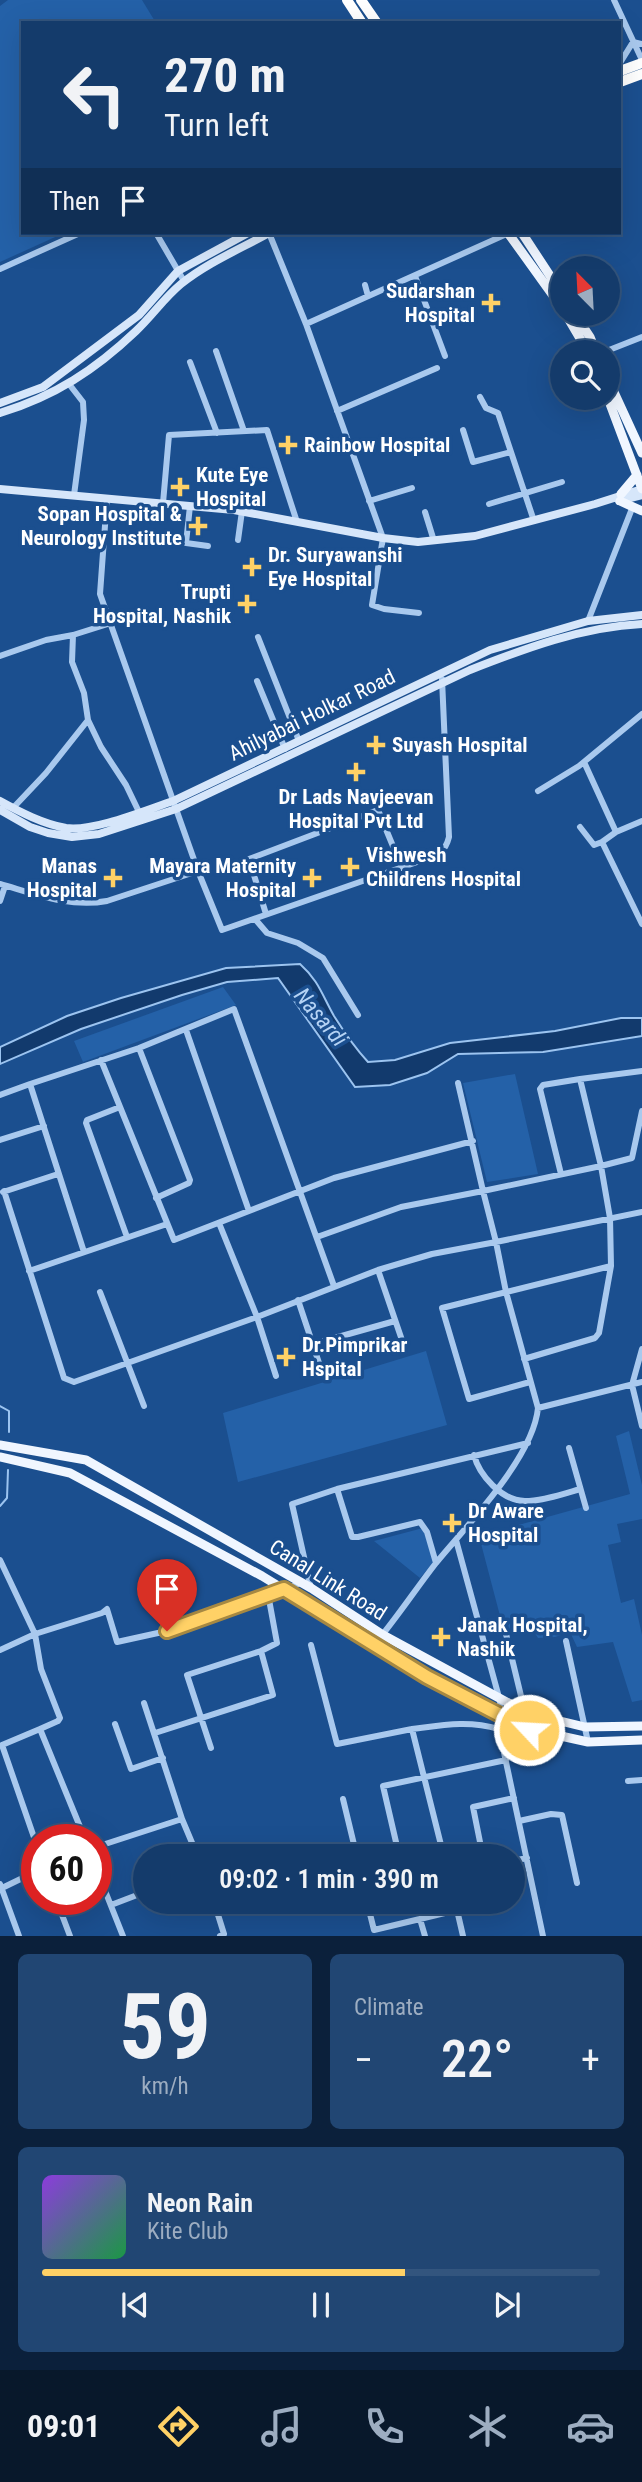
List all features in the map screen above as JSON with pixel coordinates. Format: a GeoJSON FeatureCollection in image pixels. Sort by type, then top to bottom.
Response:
{"type":"FeatureCollection","features":[{"type":"Feature","properties":{"kind":"highway"},"geometry":{"type":"LineString","coordinates":[[347,0],[361,21]]}},
{"type":"Feature","properties":{"kind":"highway"},"geometry":{"type":"LineString","coordinates":[[361,0],[375,21]]}},
{"type":"Feature","properties":{"kind":"highway"},"geometry":{"type":"LineString","coordinates":[[621,71],[642,62]]}},
{"type":"Feature","properties":{"kind":"highway"},"geometry":{"type":"LineString","coordinates":[[621,82],[642,74]]}},
{"type":"Feature","properties":{"kind":"main road"},"geometry":{"type":"LineString","coordinates":[[0,413],[44,387],[139,315],[178,271],[244,235]]}},
{"type":"Feature","properties":{"kind":"main road"},"geometry":{"type":"LineString","coordinates":[[0,403],[34,403],[69,384],[138,330],[184,281],[265,235]]}},
{"type":"Feature","properties":{"kind":"main road"},"geometry":{"type":"LineString","coordinates":[[510,235],[550,291]]}},
{"type":"Feature","properties":{"kind":"main road"},"geometry":{"type":"LineString","coordinates":[[523,235],[550,276]]}},
{"type":"Feature","properties":{"kind":"main road"},"geometry":{"type":"LineString","coordinates":[[620,405],[642,453]]}},
{"type":"Feature","properties":{"kind":"main road"},"geometry":{"type":"LineString","coordinates":[[0,489],[242,511],[383,538],[434,541],[475,536],[642,489],[640,474],[613,410]]}},
{"type":"Feature","properties":{"kind":"main road"},"geometry":{"type":"LineString","coordinates":[[621,497],[640,474]]}},
{"type":"Feature","properties":{"kind":"main road"},"geometry":{"type":"LineString","coordinates":[[621,497],[642,495]]}},
{"type":"Feature","properties":{"kind":"main road"},"geometry":{"type":"LineString","coordinates":[[621,497],[637,509]]}},
{"type":"Feature","properties":{"kind":"main road","name":"Ahilyabai Holkar Road"},"geometry":{"type":"LineString","coordinates":[[0,801],[50,824],[68,828],[86,827],[175,805],[299,741],[490,650],[588,621],[642,615]]}},
{"type":"Feature","properties":{"kind":"main road","name":"Ahilyabai Holkar Road"},"geometry":{"type":"LineString","coordinates":[[0,810],[30,827],[72,838],[99,834],[175,805],[509,654],[597,628],[642,624]]}},
{"type":"Feature","properties":{"kind":"main road","name":"Canal Link Road"},"geometry":{"type":"LineString","coordinates":[[0,1445],[86,1460],[311,1588],[383,1635],[500,1701],[527,1713],[585,1727],[642,1726]]}},
{"type":"Feature","properties":{"kind":"main road"},"geometry":{"type":"LineString","coordinates":[[54,1470],[60,1455]]}},
{"type":"Feature","properties":{"kind":"main road","name":"Canal Link Road"},"geometry":{"type":"LineString","coordinates":[[0,1457],[70,1473],[284,1589],[374,1645],[529,1730],[588,1742],[642,1740]]}},
{"type":"Feature","properties":{"kind":"street"},"geometry":{"type":"LineString","coordinates":[[614,0],[642,62]]}},
{"type":"Feature","properties":{"kind":"street"},"geometry":{"type":"LineString","coordinates":[[633,42],[642,44]]}},
{"type":"Feature","properties":{"kind":"street"},"geometry":{"type":"LineString","coordinates":[[621,61],[633,42]]}},
{"type":"Feature","properties":{"kind":"street"},"geometry":{"type":"LineString","coordinates":[[0,269],[76,235]]}},
{"type":"Feature","properties":{"kind":"street"},"geometry":{"type":"LineString","coordinates":[[157,235],[184,281]]}},
{"type":"Feature","properties":{"kind":"street"},"geometry":{"type":"LineString","coordinates":[[270,235],[306,324],[383,538],[372,605],[419,613]]}},
{"type":"Feature","properties":{"kind":"street"},"geometry":{"type":"LineString","coordinates":[[306,324],[505,235]]}},
{"type":"Feature","properties":{"kind":"street"},"geometry":{"type":"LineString","coordinates":[[415,276],[445,356]]}},
{"type":"Feature","properties":{"kind":"street"},"geometry":{"type":"LineString","coordinates":[[379,292],[384,284]]}},
{"type":"Feature","properties":{"kind":"street"},"geometry":{"type":"LineString","coordinates":[[365,285],[368,296]]}},
{"type":"Feature","properties":{"kind":"street"},"geometry":{"type":"LineString","coordinates":[[620,346],[642,337]]}},
{"type":"Feature","properties":{"kind":"street"},"geometry":{"type":"LineString","coordinates":[[216,351],[244,431]]}},
{"type":"Feature","properties":{"kind":"street"},"geometry":{"type":"LineString","coordinates":[[190,362],[217,433]]}},
{"type":"Feature","properties":{"kind":"street"},"geometry":{"type":"LineString","coordinates":[[337,411],[437,368]]}},
{"type":"Feature","properties":{"kind":"street"},"geometry":{"type":"LineString","coordinates":[[69,384],[83,402],[84,420],[74,495]]}},
{"type":"Feature","properties":{"kind":"street"},"geometry":{"type":"LineString","coordinates":[[480,397],[486,408],[498,413],[534,521]]}},
{"type":"Feature","properties":{"kind":"street"},"geometry":{"type":"LineString","coordinates":[[163,503],[169,435],[267,430],[298,522]]}},
{"type":"Feature","properties":{"kind":"street"},"geometry":{"type":"LineString","coordinates":[[463,430],[473,462],[511,452]]}},
{"type":"Feature","properties":{"kind":"street"},"geometry":{"type":"LineString","coordinates":[[489,504],[562,482]]}},
{"type":"Feature","properties":{"kind":"street"},"geometry":{"type":"LineString","coordinates":[[369,501],[412,488]]}},
{"type":"Feature","properties":{"kind":"street"},"geometry":{"type":"LineString","coordinates":[[107,498],[100,594],[198,871],[222,930],[402,868],[440,853],[446,847],[449,837],[443,683],[440,673]]}},
{"type":"Feature","properties":{"kind":"street"},"geometry":{"type":"LineString","coordinates":[[190,506],[186,543],[208,546]]}},
{"type":"Feature","properties":{"kind":"street"},"geometry":{"type":"LineString","coordinates":[[588,621],[637,509]]}},
{"type":"Feature","properties":{"kind":"street"},"geometry":{"type":"LineString","coordinates":[[238,540],[242,511]]}},
{"type":"Feature","properties":{"kind":"street"},"geometry":{"type":"LineString","coordinates":[[425,512],[434,541]]}},
{"type":"Feature","properties":{"kind":"street"},"geometry":{"type":"LineString","coordinates":[[0,656],[46,640],[111,623]]}},
{"type":"Feature","properties":{"kind":"street"},"geometry":{"type":"LineString","coordinates":[[73,635],[72,662],[84,693],[88,720],[139,812]]}},
{"type":"Feature","properties":{"kind":"street"},"geometry":{"type":"LineString","coordinates":[[258,637],[299,741]]}},
{"type":"Feature","properties":{"kind":"street"},"geometry":{"type":"LineString","coordinates":[[257,681],[285,749]]}},
{"type":"Feature","properties":{"kind":"street"},"geometry":{"type":"LineString","coordinates":[[538,791],[584,762],[641,717]]}},
{"type":"Feature","properties":{"kind":"street"},"geometry":{"type":"LineString","coordinates":[[13,808],[46,773],[88,720]]}},
{"type":"Feature","properties":{"kind":"street"},"geometry":{"type":"LineString","coordinates":[[584,762],[616,832]]}},
{"type":"Feature","properties":{"kind":"street"},"geometry":{"type":"LineString","coordinates":[[266,914],[249,859],[378,810],[402,868]]}},
{"type":"Feature","properties":{"kind":"street"},"geometry":{"type":"LineString","coordinates":[[580,827],[594,845],[642,821]]}},
{"type":"Feature","properties":{"kind":"street"},"geometry":{"type":"LineString","coordinates":[[602,842],[642,924]]}},
{"type":"Feature","properties":{"kind":"street"},"geometry":{"type":"LineString","coordinates":[[0,901],[3,885],[73,903],[92,904],[198,871]]}},
{"type":"Feature","properties":{"kind":"street"},"geometry":{"type":"LineString","coordinates":[[255,919],[267,933],[298,943],[323,958],[358,1015]]}},
{"type":"Feature","properties":{"kind":"street"},"geometry":{"type":"LineString","coordinates":[[0,1095],[139,1048],[234,1009],[334,1286]]}},
{"type":"Feature","properties":{"kind":"street"},"geometry":{"type":"LineString","coordinates":[[186,1030],[249,1211]]}},
{"type":"Feature","properties":{"kind":"street"},"geometry":{"type":"LineString","coordinates":[[139,1048],[190,1180],[189,1183],[156,1198]]}},
{"type":"Feature","properties":{"kind":"street"},"geometry":{"type":"LineString","coordinates":[[101,1060],[172,1238],[178,1240],[334,1178],[473,1141]]}},
{"type":"Feature","properties":{"kind":"street"},"geometry":{"type":"LineString","coordinates":[[561,1174],[540,1089],[543,1086],[580,1079],[642,1071]]}},
{"type":"Feature","properties":{"kind":"street"},"geometry":{"type":"LineString","coordinates":[[523,1359],[595,1338],[599,1333],[611,1266],[610,1218],[601,1166],[580,1079]]}},
{"type":"Feature","properties":{"kind":"street"},"geometry":{"type":"LineString","coordinates":[[374,1645],[497,1489],[528,1443],[537,1423],[538,1408],[506,1292],[458,1083]]}},
{"type":"Feature","properties":{"kind":"street"},"geometry":{"type":"LineString","coordinates":[[30,1084],[84,1252]]}},
{"type":"Feature","properties":{"kind":"street"},"geometry":{"type":"LineString","coordinates":[[120,1107],[87,1120],[86,1123],[127,1237]]}},
{"type":"Feature","properties":{"kind":"street"},"geometry":{"type":"LineString","coordinates":[[317,1237],[401,1207],[632,1158],[642,1111]]}},
{"type":"Feature","properties":{"kind":"street"},"geometry":{"type":"LineString","coordinates":[[0,1140],[44,1126]]}},
{"type":"Feature","properties":{"kind":"street"},"geometry":{"type":"LineString","coordinates":[[58,1174],[2,1192],[64,1378],[74,1382],[257,1317],[378,1270],[432,1254],[642,1212]]}},
{"type":"Feature","properties":{"kind":"street"},"geometry":{"type":"LineString","coordinates":[[219,1223],[257,1317],[276,1376]]}},
{"type":"Feature","properties":{"kind":"street"},"geometry":{"type":"LineString","coordinates":[[29,1271],[167,1224]]}},
{"type":"Feature","properties":{"kind":"street"},"geometry":{"type":"LineString","coordinates":[[530,1382],[469,1399],[441,1311],[444,1306],[611,1266]]}},
{"type":"Feature","properties":{"kind":"street"},"geometry":{"type":"LineString","coordinates":[[378,1270],[404,1346]]}},
{"type":"Feature","properties":{"kind":"street"},"geometry":{"type":"LineString","coordinates":[[100,1293],[144,1406]]}},
{"type":"Feature","properties":{"kind":"street"},"geometry":{"type":"LineString","coordinates":[[298,1300],[321,1369]]}},
{"type":"Feature","properties":{"kind":"street"},"geometry":{"type":"LineString","coordinates":[[313,1344],[395,1321]]}},
{"type":"Feature","properties":{"kind":"street"},"geometry":{"type":"LineString","coordinates":[[642,1349],[632,1385],[642,1426]]}},
{"type":"Feature","properties":{"kind":"street"},"geometry":{"type":"LineString","coordinates":[[538,1408],[642,1382]]}},
{"type":"Feature","properties":{"kind":"street"},"geometry":{"type":"LineString","coordinates":[[311,1588],[292,1504],[337,1489],[528,1443]]}},
{"type":"Feature","properties":{"kind":"street"},"geometry":{"type":"LineString","coordinates":[[569,1448],[586,1508]]}},
{"type":"Feature","properties":{"kind":"street"},"geometry":{"type":"LineString","coordinates":[[474,1455],[479,1468],[497,1489],[514,1499],[525,1501],[580,1489]]}},
{"type":"Feature","properties":{"kind":"street"},"geometry":{"type":"LineString","coordinates":[[337,1489],[352,1537],[420,1522],[427,1532],[436,1563]]}},
{"type":"Feature","properties":{"kind":"street"},"geometry":{"type":"LineString","coordinates":[[456,1540],[500,1701],[499,1729],[542,1936]]}},
{"type":"Feature","properties":{"kind":"street"},"geometry":{"type":"LineString","coordinates":[[0,1560],[35,1634],[41,1669],[60,1718],[2,1745],[29,1824]]}},
{"type":"Feature","properties":{"kind":"street"},"geometry":{"type":"LineString","coordinates":[[0,1650],[35,1634],[57,1629],[107,1609],[117,1642],[167,1631],[302,1583]]}},
{"type":"Feature","properties":{"kind":"street"},"geometry":{"type":"LineString","coordinates":[[211,1748],[187,1675],[261,1651],[278,1641],[268,1594]]}},
{"type":"Feature","properties":{"kind":"street"},"geometry":{"type":"LineString","coordinates":[[506,1634],[529,1730]]}},
{"type":"Feature","properties":{"kind":"street"},"geometry":{"type":"LineString","coordinates":[[566,1641],[588,1742]]}},
{"type":"Feature","properties":{"kind":"street"},"geometry":{"type":"LineString","coordinates":[[311,1645],[337,1744],[412,1729],[479,1723],[499,1729]]}},
{"type":"Feature","properties":{"kind":"street"},"geometry":{"type":"LineString","coordinates":[[155,1733],[273,1695],[261,1651]]}},
{"type":"Feature","properties":{"kind":"street"},"geometry":{"type":"LineString","coordinates":[[144,1703],[193,1844]]}},
{"type":"Feature","properties":{"kind":"street"},"geometry":{"type":"LineString","coordinates":[[115,1724],[131,1769],[163,1758]]}},
{"type":"Feature","properties":{"kind":"street"},"geometry":{"type":"LineString","coordinates":[[40,1728],[79,1824]]}},
{"type":"Feature","properties":{"kind":"street"},"geometry":{"type":"LineString","coordinates":[[412,1729],[441,1844]]}},
{"type":"Feature","properties":{"kind":"street"},"geometry":{"type":"LineString","coordinates":[[396,1844],[383,1786],[506,1760]]}},
{"type":"Feature","properties":{"kind":"street"},"geometry":{"type":"LineString","coordinates":[[628,1782],[642,1780]]}},
{"type":"Feature","properties":{"kind":"street"},"geometry":{"type":"LineString","coordinates":[[480,1844],[473,1807],[514,1798]]}},
{"type":"Feature","properties":{"kind":"street"},"geometry":{"type":"LineString","coordinates":[[343,1799],[353,1844]]}},
{"type":"Feature","properties":{"kind":"street"},"geometry":{"type":"LineString","coordinates":[[519,1821],[551,1814],[562,1815],[578,1884]]}},
{"type":"Feature","properties":{"kind":"street"},"geometry":{"type":"LineString","coordinates":[[112,1842],[182,1819]]}},
{"type":"Feature","properties":{"kind":"street"},"geometry":{"type":"LineString","coordinates":[[19,1936],[1,1886],[21,1878]]}},
{"type":"Feature","properties":{"kind":"street"},"geometry":{"type":"LineString","coordinates":[[112,1905],[133,1897]]}},
{"type":"Feature","properties":{"kind":"street"},"geometry":{"type":"LineString","coordinates":[[112,1908],[122,1936]]}},
{"type":"Feature","properties":{"kind":"street"},"geometry":{"type":"LineString","coordinates":[[218,1914],[224,1934],[220,1936]]}},
{"type":"Feature","properties":{"kind":"street"},"geometry":{"type":"LineString","coordinates":[[370,1914],[375,1933],[434,1914]]}},
{"type":"Feature","properties":{"kind":"street"},"geometry":{"type":"LineString","coordinates":[[458,1914],[463,1936]]}},
{"type":"Feature","properties":{"kind":"street"},"geometry":{"type":"LineString","coordinates":[[62,1915],[70,1936]]}},
{"type":"Feature","properties":{"kind":"street"},"geometry":{"type":"LineString","coordinates":[[420,1919],[425,1936]]}},
{"type":"Feature","properties":{"kind":"shaded area"},"geometry":{"type":"Polygon","coordinates":[[[8,0],[142,0],[155,21],[21,21],[21,235],[60,235],[0,262],[0,6],[8,0]]]}},
{"type":"Feature","properties":{"kind":"shaded area"},"geometry":{"type":"Polygon","coordinates":[[[223,987],[236,1005],[83,1062],[74,1041],[223,987]]]}},
{"type":"Feature","properties":{"kind":"shaded area"},"geometry":{"type":"Polygon","coordinates":[[[515,1074],[538,1174],[487,1182],[463,1083],[515,1074]]]}},
{"type":"Feature","properties":{"kind":"shaded area"},"geometry":{"type":"Polygon","coordinates":[[[426,1351],[447,1425],[238,1482],[223,1413],[426,1351]]]}},
{"type":"Feature","properties":{"kind":"shaded area"},"geometry":{"type":"Polygon","coordinates":[[[629,1431],[642,1485],[642,1519],[617,1524],[621,1542],[608,1545],[621,1603],[634,1599],[642,1635],[642,1700],[632,1702],[613,1642],[577,1647],[570,1632],[555,1637],[538,1638],[531,1627],[504,1631],[479,1536],[630,1494],[616,1436],[629,1431]]]}},
{"type":"Feature","properties":{"kind":"shaded area"},"geometry":{"type":"Polygon","coordinates":[[[423,1528],[434,1562],[420,1578],[374,1541],[423,1528]]]}},
{"type":"Feature","properties":{"kind":"water","name":"Nasardi"},"geometry":{"type":"Polygon","coordinates":[[[300,964],[316,982],[334,1016],[368,1062],[395,1060],[450,1043],[555,1031],[621,1018],[642,1018],[642,1036],[543,1052],[458,1054],[427,1073],[390,1085],[355,1087],[278,978],[227,982],[182,995],[81,1029],[0,1064],[0,1047],[67,1016],[121,998],[226,968],[300,964]]]}},
{"type":"Feature","properties":{"kind":"waterway"},"geometry":{"type":"LineString","coordinates":[[0,1406],[9,1411],[9,1432]]}},
{"type":"Feature","properties":{"kind":"waterway"},"geometry":{"type":"LineString","coordinates":[[0,1506],[7,1498],[8,1470]]}},
{"type":"Feature","properties":{"kind":"place","name":"Sudarshan Hospital"},"geometry":{"type":"Point","coordinates":[491,303]}},
{"type":"Feature","properties":{"kind":"place","name":"Rainbow Hospital"},"geometry":{"type":"Point","coordinates":[288,445]}},
{"type":"Feature","properties":{"kind":"place","name":"Kute Eye Hospital"},"geometry":{"type":"Point","coordinates":[180,487]}},
{"type":"Feature","properties":{"kind":"place","name":"Sopan Hospital & Neurology Institute"},"geometry":{"type":"Point","coordinates":[198,526]}},
{"type":"Feature","properties":{"kind":"place","name":"Dr. Suryawanshi Eye Hospital"},"geometry":{"type":"Point","coordinates":[252,567]}},
{"type":"Feature","properties":{"kind":"place","name":"Trupti Hospital, Nashik"},"geometry":{"type":"Point","coordinates":[247,604]}},
{"type":"Feature","properties":{"kind":"place","name":"Suyash Hospital"},"geometry":{"type":"Point","coordinates":[376,745]}},
{"type":"Feature","properties":{"kind":"place","name":"Dr Lads Navjeevan Hospital Pvt Ltd"},"geometry":{"type":"Point","coordinates":[356,772]}},
{"type":"Feature","properties":{"kind":"place","name":"Vishwesh Childrens Hospital"},"geometry":{"type":"Point","coordinates":[350,867]}},
{"type":"Feature","properties":{"kind":"place","name":"Manas Hospital"},"geometry":{"type":"Point","coordinates":[113,878]}},
{"type":"Feature","properties":{"kind":"place","name":"Mayara Maternity Hospital"},"geometry":{"type":"Point","coordinates":[312,878]}},
{"type":"Feature","properties":{"kind":"place","name":"Dr.Pimprikar Hspital"},"geometry":{"type":"Point","coordinates":[286,1357]}},
{"type":"Feature","properties":{"kind":"place","name":"Dr Aware Hospital"},"geometry":{"type":"Point","coordinates":[452,1523]}},
{"type":"Feature","properties":{"kind":"place","name":"Janak Hospital, Nashik"},"geometry":{"type":"Point","coordinates":[441,1637]}},
{"type":"Feature","properties":{"kind":"route"},"geometry":{"type":"LineString","coordinates":[[167,1631],[284,1589],[427,1677],[529,1730]]}}]}
